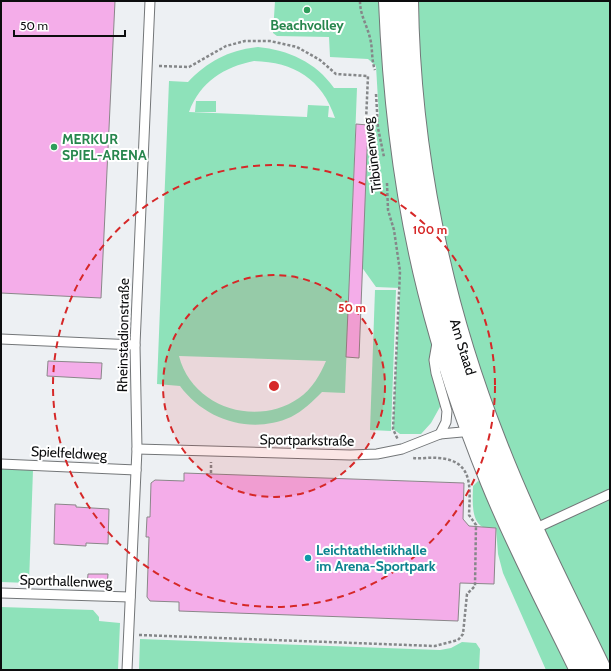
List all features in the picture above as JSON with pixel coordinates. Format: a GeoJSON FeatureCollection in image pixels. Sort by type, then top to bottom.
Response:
{"type":"FeatureCollection","features":[{"type":"Feature","properties":{"kind":"street","name":"Am Staad"},"geometry":{"type":"LineString","coordinates":[[390,1],[395,90],[405,172],[421,256],[440,330],[473,431],[493,484],[581,670]]}},
{"type":"Feature","properties":{"kind":"street","name":"Am Staad"},"geometry":{"type":"LineString","coordinates":[[407,1],[411,84],[419,150],[444,282],[457,332],[494,442],[532,530],[600,670]]}},
{"type":"Feature","properties":{"kind":"lane","name":"Rheinstadionstraße"},"geometry":{"type":"LineString","coordinates":[[127,670],[137,450],[134,345],[150,1]]}},
{"type":"Feature","properties":{"kind":"lane"},"geometry":{"type":"LineString","coordinates":[[440,330],[434,360],[436,373],[447,411],[446,422],[440,434]]}},
{"type":"Feature","properties":{"kind":"lane"},"geometry":{"type":"LineString","coordinates":[[1,339],[134,345]]}},
{"type":"Feature","properties":{"kind":"lane","name":"Sportparkstraße"},"geometry":{"type":"LineString","coordinates":[[137,450],[350,455],[377,454],[402,449],[440,434],[473,431]]}},
{"type":"Feature","properties":{"kind":"lane","name":"Spielfeldweg"},"geometry":{"type":"LineString","coordinates":[[1,464],[136,470]]}},
{"type":"Feature","properties":{"kind":"lane"},"geometry":{"type":"LineString","coordinates":[[532,530],[610,494]]}},
{"type":"Feature","properties":{"kind":"lane","name":"Sporthallenweg"},"geometry":{"type":"LineString","coordinates":[[1,593],[130,597]]}},
{"type":"Feature","properties":{"kind":"path"},"geometry":{"type":"LineString","coordinates":[[360,1],[362,17],[370,38],[371,60],[376,75]]}},
{"type":"Feature","properties":{"kind":"path"},"geometry":{"type":"LineString","coordinates":[[148,65],[189,67],[226,46],[245,40],[270,41],[298,47],[320,60],[336,74],[368,76],[366,121]]}},
{"type":"Feature","properties":{"kind":"path","name":"Tribünenweg"},"geometry":{"type":"LineString","coordinates":[[376,90],[378,128],[386,164]]}},
{"type":"Feature","properties":{"kind":"path","name":"Tribünenweg"},"geometry":{"type":"LineString","coordinates":[[387,176],[388,210],[394,230],[400,271],[393,429],[402,449]]}},
{"type":"Feature","properties":{"kind":"path"},"geometry":{"type":"LineString","coordinates":[[128,635],[435,646],[458,640],[463,634],[466,594],[475,586],[476,524],[469,515],[470,485],[468,477],[458,464],[449,460],[437,458],[411,458],[402,449]]}},
{"type":"Feature","properties":{"kind":"green space"},"geometry":{"type":"Polygon","coordinates":[[[275,1],[384,1],[435,329],[432,358],[434,376],[441,405],[431,423],[421,434],[400,434],[393,429],[400,288],[376,287],[361,266],[365,123],[379,117],[376,66],[368,59],[330,57],[329,37],[277,36],[273,33],[275,1]]]}},
{"type":"Feature","properties":{"kind":"green space"},"geometry":{"type":"Polygon","coordinates":[[[416,1],[610,1],[610,670],[541,530],[480,376],[444,241],[426,144],[416,1]]]}},
{"type":"Feature","properties":{"kind":"green space"},"geometry":{"type":"Polygon","coordinates":[[[258,47],[290,54],[310,64],[327,79],[334,88],[357,88],[345,393],[322,392],[311,403],[295,415],[276,422],[260,425],[230,421],[202,408],[190,398],[180,386],[157,384],[169,81],[188,82],[211,62],[228,54],[258,47]],[[254,61],[233,67],[206,84],[194,101],[189,112],[307,117],[308,105],[329,106],[328,117],[335,118],[329,104],[322,93],[305,75],[282,65],[254,61]],[[179,356],[186,374],[197,388],[211,400],[228,407],[246,411],[264,411],[282,407],[299,398],[315,381],[326,361],[179,356]]]}},
{"type":"Feature","properties":{"kind":"green space"},"geometry":{"type":"Polygon","coordinates":[[[196,101],[216,101],[216,112],[195,112],[196,101]]]}},
{"type":"Feature","properties":{"kind":"green space"},"geometry":{"type":"Polygon","coordinates":[[[375,290],[396,290],[391,431],[370,430],[375,290]]]}},
{"type":"Feature","properties":{"kind":"green space"},"geometry":{"type":"Polygon","coordinates":[[[1,468],[33,470],[29,583],[1,582],[1,468]]]}},
{"type":"Feature","properties":{"kind":"green space"},"geometry":{"type":"Polygon","coordinates":[[[478,481],[486,485],[572,670],[546,670],[503,573],[498,554],[496,528],[483,527],[476,520],[473,508],[473,486],[478,481]]]}},
{"type":"Feature","properties":{"kind":"green space"},"geometry":{"type":"Polygon","coordinates":[[[1,607],[93,610],[99,617],[99,621],[120,623],[118,670],[1,670],[1,607]]]}},
{"type":"Feature","properties":{"kind":"green space"},"geometry":{"type":"Polygon","coordinates":[[[140,639],[440,650],[451,648],[462,642],[476,643],[480,649],[479,670],[139,670],[140,639]]]}},
{"type":"Feature","properties":{"kind":"building","name":"MERKUR SPIEL-ARENA"},"geometry":{"type":"Polygon","coordinates":[[[1,1],[115,1],[101,298],[1,293],[1,1]]]}},
{"type":"Feature","properties":{"kind":"building"},"geometry":{"type":"Polygon","coordinates":[[[356,124],[368,125],[359,358],[346,357],[356,124]]]}},
{"type":"Feature","properties":{"kind":"building"},"geometry":{"type":"Polygon","coordinates":[[[48,361],[102,363],[101,379],[47,376],[48,361]]]}},
{"type":"Feature","properties":{"kind":"building","name":"Leichtathletikhalle im Arena-Sportpark"},"geometry":{"type":"Polygon","coordinates":[[[184,473],[464,483],[463,519],[469,526],[496,528],[494,584],[460,583],[458,621],[179,611],[179,602],[150,601],[147,597],[149,537],[146,537],[147,517],[150,517],[151,483],[155,480],[184,481],[184,473]]]}},
{"type":"Feature","properties":{"kind":"building"},"geometry":{"type":"Polygon","coordinates":[[[55,504],[109,509],[108,544],[86,543],[86,546],[54,544],[55,504]]]}},
{"type":"Feature","properties":{"kind":"building"},"geometry":{"type":"Polygon","coordinates":[[[88,574],[108,574],[107,587],[87,586],[88,574]]]}},
{"type":"Feature","properties":{"kind":"place","name":"Beachvolley"},"geometry":{"type":"Point","coordinates":[307,10]}},
{"type":"Feature","properties":{"kind":"place","name":"MERKUR SPIEL-ARENA"},"geometry":{"type":"Point","coordinates":[54,147]}},
{"type":"Feature","properties":{"kind":"place","name":"Leichtathletikhalle im Arena-Sportpark"},"geometry":{"type":"Point","coordinates":[308,558]}}]}
